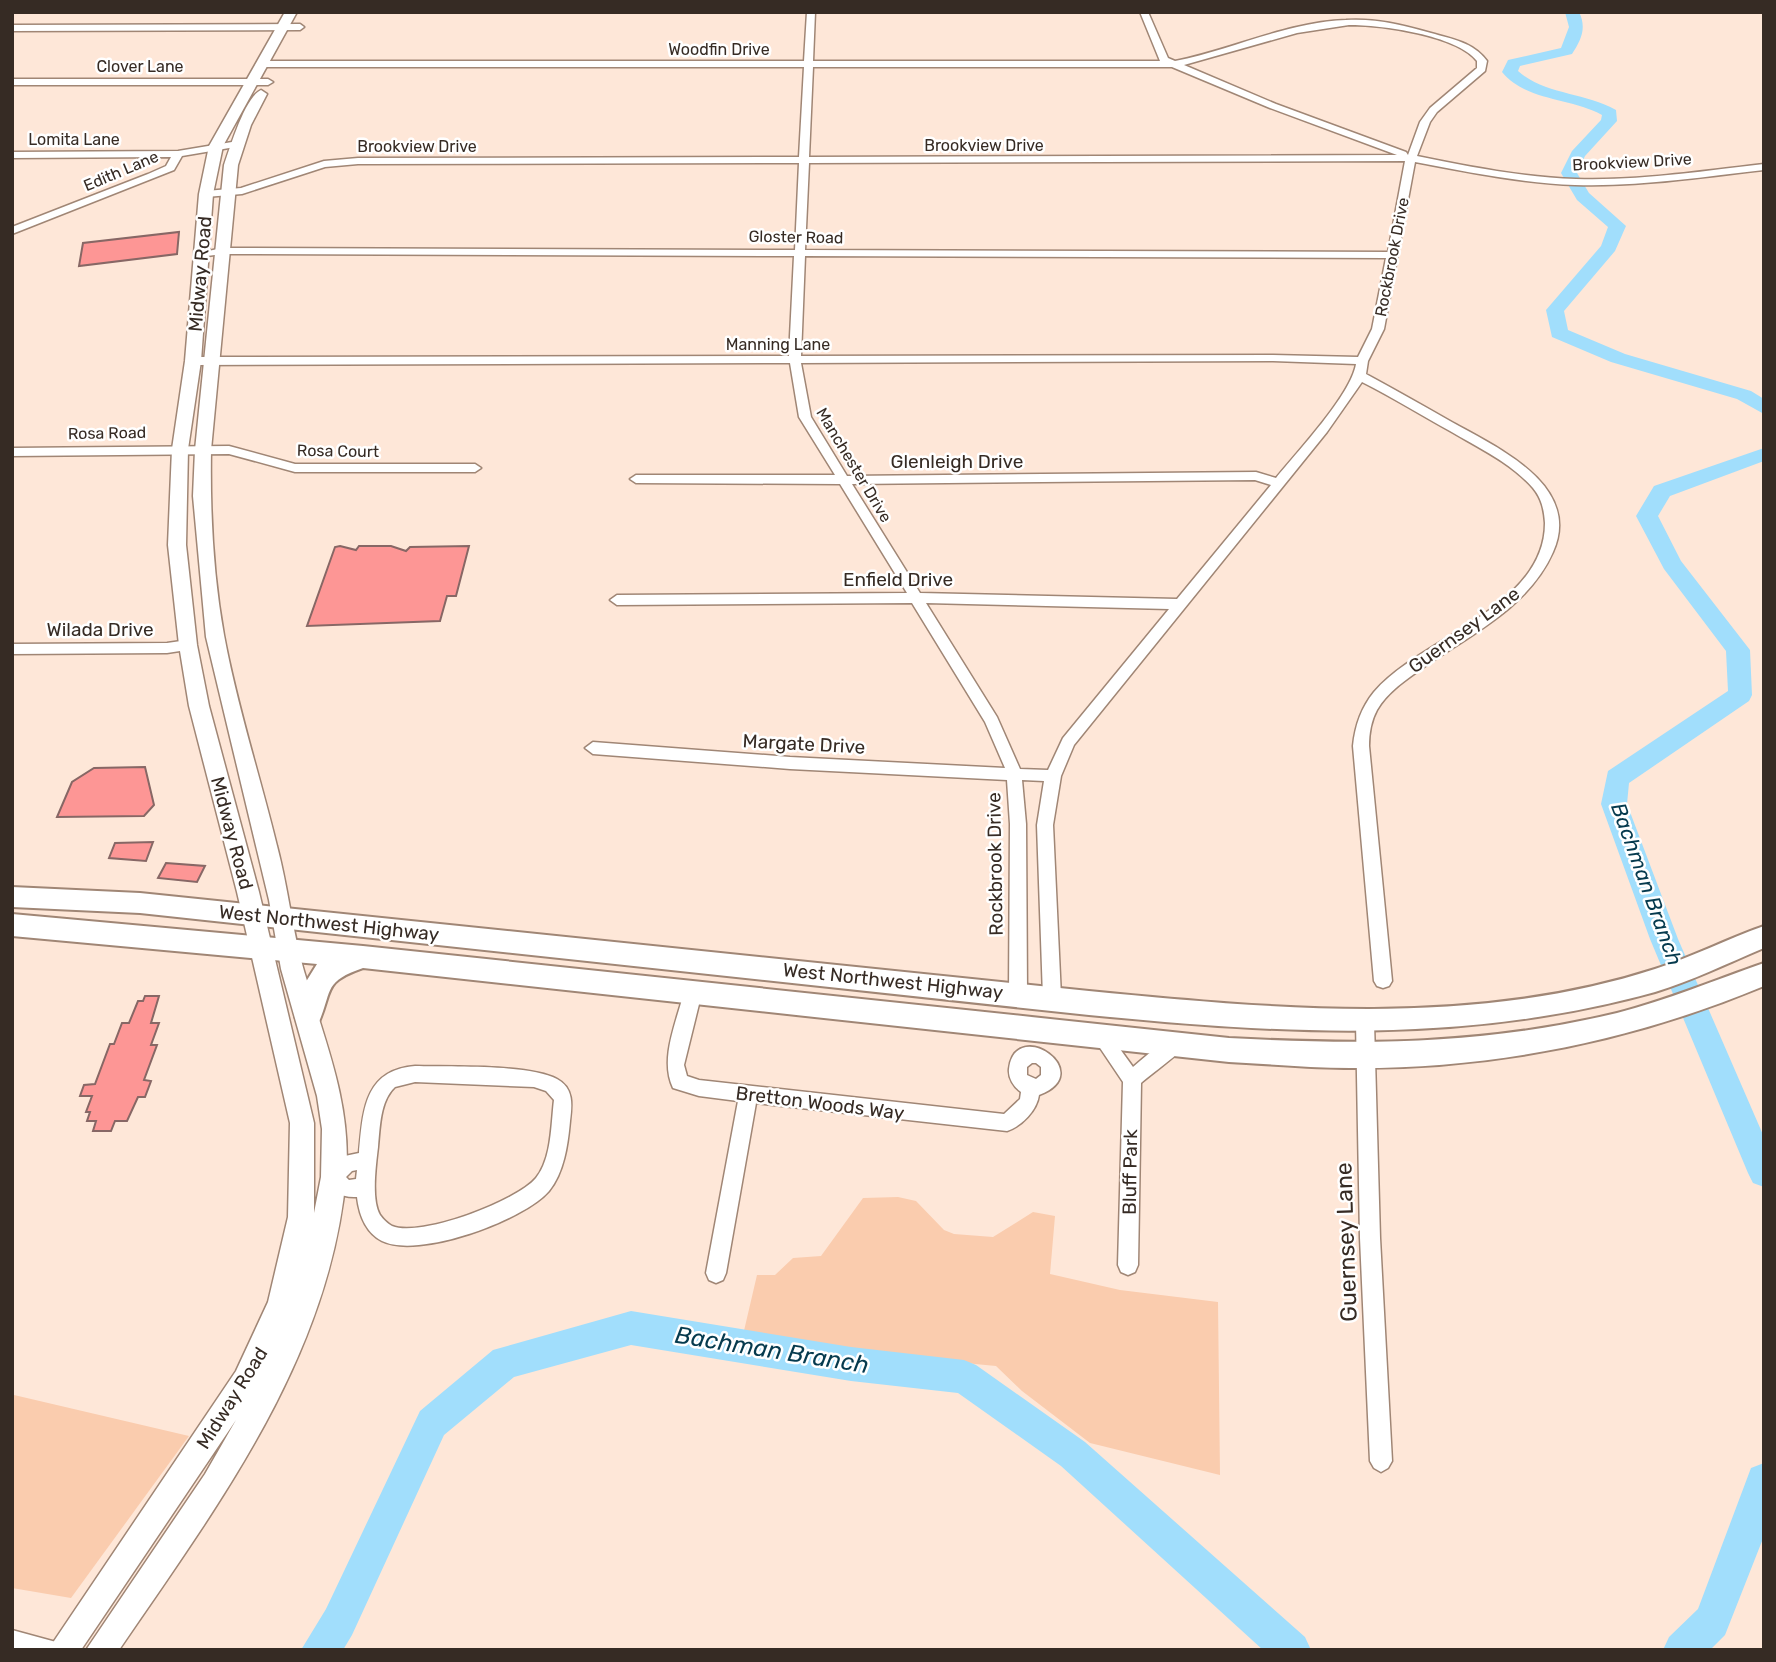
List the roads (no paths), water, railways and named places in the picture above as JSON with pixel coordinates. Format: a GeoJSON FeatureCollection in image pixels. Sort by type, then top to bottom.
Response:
{"type":"FeatureCollection","features":[{"type":"Feature","properties":{"kind":"main road","name":"Midway Road"},"geometry":{"type":"LineString","coordinates":[[63,1650],[228,1410],[262,1351],[281,1304],[295,1250],[303,1181],[302,1123],[253,916],[209,751],[188,645],[177,545],[180,449],[193,361],[206,194],[216,146],[291,12]]}},
{"type":"Feature","properties":{"kind":"main road","name":"Midway Road"},"geometry":{"type":"LineString","coordinates":[[101,1650],[215,1484],[281,1368],[302,1315],[323,1232],[333,1177],[334,1129],[308,1016],[292,969],[284,919],[215,637],[204,544],[204,450],[231,165],[238,144],[268,82],[307,12]]}},
{"type":"Feature","properties":{"kind":"main road"},"geometry":{"type":"LineString","coordinates":[[188,645],[215,637]]}},
{"type":"Feature","properties":{"kind":"main road"},"geometry":{"type":"LineString","coordinates":[[209,751],[240,741]]}},
{"type":"Feature","properties":{"kind":"main road","name":"West Northwest Highway"},"geometry":{"type":"LineString","coordinates":[[12,897],[140,904],[1052,997],[1228,1018],[1365,1022],[1481,1015],[1604,992],[1672,973],[1754,942]]}},
{"type":"Feature","properties":{"kind":"main road","name":"West Northwest Highway"},"geometry":{"type":"LineString","coordinates":[[12,925],[363,957],[693,992],[1033,1042],[1101,1036],[1179,1044],[1366,1056],[1493,1047],[1588,1031],[1722,991],[1764,974]]}},
{"type":"Feature","properties":{"kind":"main road"},"geometry":{"type":"LineString","coordinates":[[308,1016],[314,987],[321,976],[335,964],[363,957]]}},
{"type":"Feature","properties":{"kind":"main road"},"geometry":{"type":"LineString","coordinates":[[1018,994],[1033,1042]]}},
{"type":"Feature","properties":{"kind":"main road"},"geometry":{"type":"LineString","coordinates":[[1033,1042],[1052,997]]}},
{"type":"Feature","properties":{"kind":"main road"},"geometry":{"type":"LineString","coordinates":[[303,1181],[333,1177]]}},
{"type":"Feature","properties":{"kind":"street","name":"Manchester Drive"},"geometry":{"type":"LineString","coordinates":[[811,12],[802,160],[795,360],[805,417],[992,721],[1014,772]]}},
{"type":"Feature","properties":{"kind":"street"},"geometry":{"type":"LineString","coordinates":[[1144,12],[1161,57],[1282,110],[1411,158]]}},
{"type":"Feature","properties":{"kind":"street","name":"Rockbrook Drive"},"geometry":{"type":"LineString","coordinates":[[1052,997],[1045,825],[1053,776],[1068,742],[1323,429],[1361,369],[1378,328],[1411,158],[1418,148],[1425,120],[1435,107],[1469,83],[1482,69],[1479,55],[1470,49],[1415,31],[1383,24],[1335,23],[1175,64]]}},
{"type":"Feature","properties":{"kind":"street"},"geometry":{"type":"LineString","coordinates":[[12,28],[300,27]]}},
{"type":"Feature","properties":{"kind":"street","name":"Woodfin Drive"},"geometry":{"type":"LineString","coordinates":[[262,64],[1175,64]]}},
{"type":"Feature","properties":{"kind":"street","name":"Clover Lane"},"geometry":{"type":"LineString","coordinates":[[12,82],[268,82]]}},
{"type":"Feature","properties":{"kind":"street","name":"Edith Lane"},"geometry":{"type":"LineString","coordinates":[[12,231],[170,168],[178,154],[238,144]]}},
{"type":"Feature","properties":{"kind":"street","name":"Lomita Lane"},"geometry":{"type":"LineString","coordinates":[[12,155],[178,154]]}},
{"type":"Feature","properties":{"kind":"street","name":"Brookview Drive"},"geometry":{"type":"LineString","coordinates":[[206,194],[257,187],[303,169],[339,162],[1411,158],[1518,176],[1578,182],[1619,181],[1764,167]]}},
{"type":"Feature","properties":{"kind":"street"},"geometry":{"type":"LineString","coordinates":[[1740,170],[1764,180]]}},
{"type":"Feature","properties":{"kind":"street","name":"Gloster Road"},"geometry":{"type":"LineString","coordinates":[[200,254],[222,251],[1393,255]]}},
{"type":"Feature","properties":{"kind":"street","name":"Manning Lane"},"geometry":{"type":"LineString","coordinates":[[193,361],[1273,358],[1361,369]]}},
{"type":"Feature","properties":{"kind":"street","name":"Guernsey Lane"},"geometry":{"type":"LineString","coordinates":[[1361,369],[1516,466],[1543,492],[1554,529],[1544,563],[1534,577],[1493,612],[1382,692],[1367,715],[1361,746],[1383,981]]}},
{"type":"Feature","properties":{"kind":"street","name":"Rosa Road"},"geometry":{"type":"LineString","coordinates":[[12,452],[204,450]]}},
{"type":"Feature","properties":{"kind":"street","name":"Rosa Court"},"geometry":{"type":"LineString","coordinates":[[204,450],[240,452],[295,468],[475,468]]}},
{"type":"Feature","properties":{"kind":"street","name":"Glenleigh Drive"},"geometry":{"type":"LineString","coordinates":[[636,479],[1256,476],[1278,483]]}},
{"type":"Feature","properties":{"kind":"street","name":"Enfield Drive"},"geometry":{"type":"LineString","coordinates":[[617,600],[916,598],[1180,604]]}},
{"type":"Feature","properties":{"kind":"street","name":"Wilada Drive"},"geometry":{"type":"LineString","coordinates":[[12,649],[167,648],[188,645]]}},
{"type":"Feature","properties":{"kind":"street","name":"Margate Drive"},"geometry":{"type":"LineString","coordinates":[[593,748],[790,763],[1014,772]]}},
{"type":"Feature","properties":{"kind":"street","name":"Rockbrook Drive"},"geometry":{"type":"LineString","coordinates":[[1018,994],[1018,824],[1014,772],[1053,776]]}},
{"type":"Feature","properties":{"kind":"street","name":"Bretton Woods Way"},"geometry":{"type":"LineString","coordinates":[[693,992],[675,1065],[679,1082],[748,1096],[1007,1123],[1029,1103],[1031,1086],[1021,1081],[1016,1071],[1033,1042]]}},
{"type":"Feature","properties":{"kind":"street","name":"Guernsey Lane"},"geometry":{"type":"LineString","coordinates":[[1365,1022],[1369,1225],[1381,1461]]}},
{"type":"Feature","properties":{"kind":"street"},"geometry":{"type":"LineString","coordinates":[[1101,1036],[1132,1080],[1158,1055],[1179,1044]]}},
{"type":"Feature","properties":{"kind":"street"},"geometry":{"type":"LineString","coordinates":[[400,1075],[534,1079],[552,1084],[560,1091],[563,1100],[554,1159],[545,1181],[536,1193],[519,1203],[415,1237],[391,1236],[372,1219],[367,1207],[369,1160],[380,1089],[388,1079],[400,1075]]}},
{"type":"Feature","properties":{"kind":"street","name":"Bluff Park"},"geometry":{"type":"LineString","coordinates":[[1128,1265],[1132,1080]]}},
{"type":"Feature","properties":{"kind":"street"},"geometry":{"type":"LineString","coordinates":[[716,1273],[748,1096]]}},
{"type":"Feature","properties":{"kind":"street"},"geometry":{"type":"LineString","coordinates":[[367,1187],[346,1189],[333,1177],[347,1163],[369,1160]]}},
{"type":"Feature","properties":{"kind":"street"},"geometry":{"type":"LineString","coordinates":[[12,1641],[48,1650]]}},
{"type":"Feature","properties":{"kind":"waterway","name":"Bachman Branch"},"geometry":{"type":"LineString","coordinates":[[1572,12],[1576,27],[1567,51],[1513,63],[1510,72],[1532,88],[1598,106],[1610,113],[1609,121],[1578,154],[1569,173],[1583,197],[1617,226],[1609,247],[1555,310],[1559,333],[1618,358],[1744,395],[1764,408]]}},
{"type":"Feature","properties":{"kind":"waterway","name":"Bachman Branch"},"geometry":{"type":"LineString","coordinates":[[1764,454],[1662,491],[1647,516],[1672,564],[1738,650],[1740,695],[1617,778],[1614,804],[1664,939],[1764,1173]]}},
{"type":"Feature","properties":{"kind":"waterway","name":"Bachman Branch"},"geometry":{"type":"LineString","coordinates":[[320,1650],[339,1622],[432,1423],[505,1362],[631,1328],[851,1364],[964,1377],[1073,1454],[1292,1650]]}},
{"type":"Feature","properties":{"kind":"waterway","name":"Bachman Branch"},"geometry":{"type":"LineString","coordinates":[[1682,1650],[1712,1622],[1760,1499],[1764,1481]]}}]}
